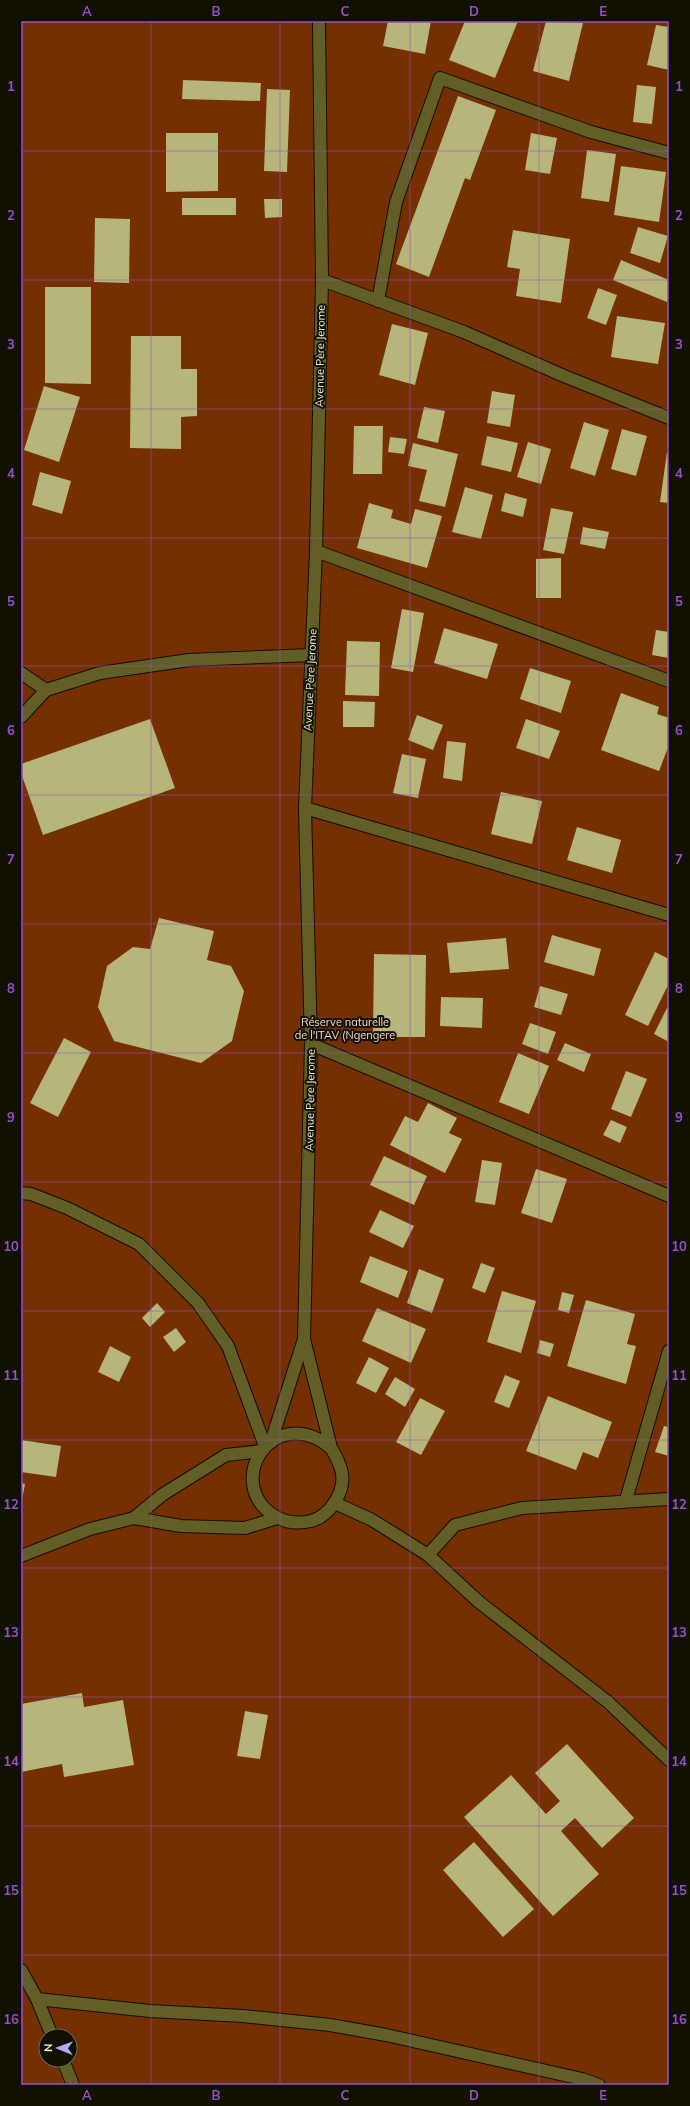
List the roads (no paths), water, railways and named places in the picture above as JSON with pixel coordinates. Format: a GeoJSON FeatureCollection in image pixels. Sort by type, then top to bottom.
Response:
{"type":"FeatureCollection","features":[{"type":"Feature","properties":{"kind":"street","name":"Avenue Père Jerome"},"geometry":{"type":"LineString","coordinates":[[304,1339],[311,1044],[305,808],[316,551],[322,280],[319,21]]}},
{"type":"Feature","properties":{"kind":"street"},"geometry":{"type":"LineString","coordinates":[[378,300],[396,202],[440,78],[591,132],[669,153]]}},
{"type":"Feature","properties":{"kind":"street"},"geometry":{"type":"LineString","coordinates":[[322,280],[464,332],[564,376],[669,418]]}},
{"type":"Feature","properties":{"kind":"street"},"geometry":{"type":"LineString","coordinates":[[316,551],[669,681]]}},
{"type":"Feature","properties":{"kind":"street"},"geometry":{"type":"LineString","coordinates":[[21,717],[46,690],[100,673],[190,660],[312,655]]}},
{"type":"Feature","properties":{"kind":"street"},"geometry":{"type":"LineString","coordinates":[[21,673],[46,690]]}},
{"type":"Feature","properties":{"kind":"street"},"geometry":{"type":"LineString","coordinates":[[305,808],[669,915]]}},
{"type":"Feature","properties":{"kind":"street"},"geometry":{"type":"LineString","coordinates":[[311,1044],[529,1135],[669,1196]]}},
{"type":"Feature","properties":{"kind":"street"},"geometry":{"type":"LineString","coordinates":[[21,1193],[31,1194],[67,1208],[139,1244],[198,1303],[228,1346],[266,1446]]}},
{"type":"Feature","properties":{"kind":"street"},"geometry":{"type":"LineString","coordinates":[[134,1518],[162,1495],[226,1455],[266,1446],[283,1435],[296,1433],[309,1434],[321,1440],[331,1448],[339,1460],[342,1475],[341,1490],[335,1503],[326,1513],[309,1522],[289,1522],[277,1518],[266,1511],[258,1500],[254,1488],[253,1475],[256,1462],[266,1446],[304,1339]]}},
{"type":"Feature","properties":{"kind":"street"},"geometry":{"type":"LineString","coordinates":[[304,1339],[331,1448]]}},
{"type":"Feature","properties":{"kind":"street"},"geometry":{"type":"LineString","coordinates":[[626,1500],[669,1351]]}},
{"type":"Feature","properties":{"kind":"street"},"geometry":{"type":"LineString","coordinates":[[428,1555],[455,1525],[522,1508],[599,1504],[626,1500],[669,1499]]}},
{"type":"Feature","properties":{"kind":"street"},"geometry":{"type":"LineString","coordinates":[[335,1503],[372,1520],[428,1555],[479,1602],[608,1702],[669,1760]]}},
{"type":"Feature","properties":{"kind":"street"},"geometry":{"type":"LineString","coordinates":[[22,1555],[90,1529],[134,1518],[181,1526],[245,1528],[277,1518]]}},
{"type":"Feature","properties":{"kind":"street"},"geometry":{"type":"LineString","coordinates":[[21,1970],[37,1999],[49,2028]]}},
{"type":"Feature","properties":{"kind":"street"},"geometry":{"type":"LineString","coordinates":[[37,1999],[150,2011],[243,2016],[330,2025],[386,2035],[582,2079],[599,2085]]}},
{"type":"Feature","properties":{"kind":"street"},"geometry":{"type":"LineString","coordinates":[[66,2068],[73,2085]]}},
{"type":"Feature","properties":{"kind":"park label","name":"Réserve naturelle de l'ITAV (Ngengere"},"geometry":{"type":"Point","coordinates":[345,1028]}}]}
